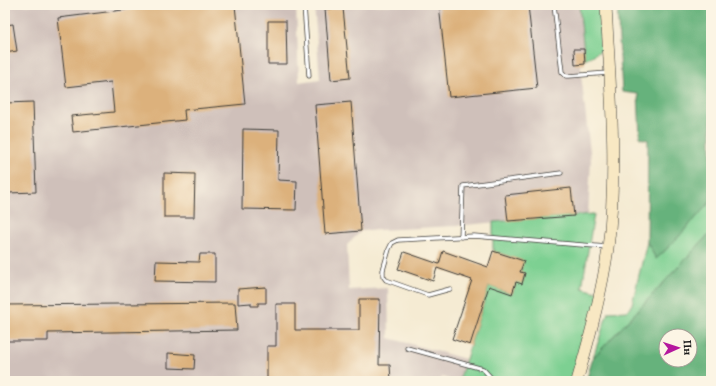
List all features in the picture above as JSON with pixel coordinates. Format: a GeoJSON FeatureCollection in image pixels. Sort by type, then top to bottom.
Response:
{"type":"FeatureCollection","features":[{"type":"Feature","properties":{"kind":"street"},"geometry":{"type":"LineString","coordinates":[[577,381],[601,293],[608,247],[613,173],[606,5]]}},
{"type":"Feature","properties":{"kind":"lane"},"geometry":{"type":"LineString","coordinates":[[304,5],[308,76]]}},
{"type":"Feature","properties":{"kind":"lane"},"geometry":{"type":"LineString","coordinates":[[554,5],[562,72],[566,76],[609,73]]}},
{"type":"Feature","properties":{"kind":"lane"},"geometry":{"type":"LineString","coordinates":[[461,237],[463,186],[561,173]]}},
{"type":"Feature","properties":{"kind":"lane"},"geometry":{"type":"LineString","coordinates":[[450,289],[428,295],[386,280],[383,276],[383,270],[392,243],[398,240],[474,236],[608,247]]}},
{"type":"Feature","properties":{"kind":"lane"},"geometry":{"type":"LineString","coordinates":[[407,348],[483,369],[494,381]]}},
{"type":"Feature","properties":{"kind":"shaded area"},"geometry":{"type":"Polygon","coordinates":[[[5,5],[296,5],[299,82],[320,79],[314,5],[579,5],[585,64],[581,65],[581,75],[591,160],[588,214],[454,226],[361,231],[347,245],[349,290],[388,288],[389,338],[465,359],[459,381],[442,377],[441,381],[5,381],[5,5]]]}},
{"type":"Feature","properties":{"kind":"green space"},"geometry":{"type":"Polygon","coordinates":[[[579,5],[599,5],[602,50],[585,60],[579,5]]]}},
{"type":"Feature","properties":{"kind":"green space"},"geometry":{"type":"Polygon","coordinates":[[[617,5],[711,5],[711,201],[672,244],[656,259],[647,242],[648,140],[640,138],[638,94],[622,92],[617,5]]]}},
{"type":"Feature","properties":{"kind":"green space"},"geometry":{"type":"Polygon","coordinates":[[[711,201],[711,232],[593,358],[608,312],[627,311],[631,308],[647,242],[656,259],[672,244],[711,201]]]}},
{"type":"Feature","properties":{"kind":"green space"},"geometry":{"type":"Polygon","coordinates":[[[594,214],[582,288],[601,293],[577,381],[459,381],[489,286],[512,294],[516,282],[522,283],[525,274],[520,272],[523,261],[493,251],[493,222],[594,214]]]}},
{"type":"Feature","properties":{"kind":"green space"},"geometry":{"type":"Polygon","coordinates":[[[711,232],[711,381],[586,381],[593,358],[711,232]]]}},
{"type":"Feature","properties":{"kind":"building"},"geometry":{"type":"Polygon","coordinates":[[[131,5],[235,5],[245,104],[184,110],[185,120],[73,132],[71,116],[114,112],[111,82],[66,87],[58,18],[131,9],[131,5]]]}},
{"type":"Feature","properties":{"kind":"building"},"geometry":{"type":"Polygon","coordinates":[[[439,5],[528,5],[537,88],[449,97],[439,5]]]}},
{"type":"Feature","properties":{"kind":"building"},"geometry":{"type":"Polygon","coordinates":[[[343,8],[350,78],[331,80],[325,9],[343,8]]]}},
{"type":"Feature","properties":{"kind":"building"},"geometry":{"type":"Polygon","coordinates":[[[268,21],[286,21],[287,64],[268,64],[268,21]]]}},
{"type":"Feature","properties":{"kind":"building"},"geometry":{"type":"Polygon","coordinates":[[[13,24],[17,51],[5,53],[5,25],[13,24]]]}},
{"type":"Feature","properties":{"kind":"building"},"geometry":{"type":"Polygon","coordinates":[[[574,49],[584,49],[585,64],[575,65],[574,49]]]}},
{"type":"Feature","properties":{"kind":"building"},"geometry":{"type":"Polygon","coordinates":[[[33,102],[36,192],[8,193],[5,103],[33,102]]]}},
{"type":"Feature","properties":{"kind":"building"},"geometry":{"type":"Polygon","coordinates":[[[351,102],[361,231],[325,234],[315,105],[351,102]]]}},
{"type":"Feature","properties":{"kind":"building"},"geometry":{"type":"Polygon","coordinates":[[[243,129],[279,130],[278,180],[297,181],[296,210],[242,209],[243,129]]]}},
{"type":"Feature","properties":{"kind":"building"},"geometry":{"type":"Polygon","coordinates":[[[164,173],[195,174],[194,217],[164,217],[164,173]]]}},
{"type":"Feature","properties":{"kind":"building"},"geometry":{"type":"Polygon","coordinates":[[[571,188],[574,216],[508,221],[505,195],[571,188]]]}},
{"type":"Feature","properties":{"kind":"building"},"geometry":{"type":"Polygon","coordinates":[[[443,251],[488,267],[493,251],[524,261],[520,272],[525,273],[522,284],[516,282],[512,294],[489,286],[470,345],[452,339],[472,280],[437,268],[433,281],[398,269],[404,252],[439,264],[443,251]]]}},
{"type":"Feature","properties":{"kind":"building"},"geometry":{"type":"Polygon","coordinates":[[[200,254],[215,254],[215,282],[155,281],[156,261],[199,262],[200,254]]]}},
{"type":"Feature","properties":{"kind":"building"},"geometry":{"type":"Polygon","coordinates":[[[266,287],[266,303],[258,303],[258,306],[251,306],[251,303],[238,304],[238,289],[266,287]]]}},
{"type":"Feature","properties":{"kind":"building"},"geometry":{"type":"Polygon","coordinates":[[[359,299],[380,299],[379,365],[390,365],[391,381],[267,381],[267,346],[276,346],[276,304],[295,304],[295,330],[359,330],[359,299]]]}},
{"type":"Feature","properties":{"kind":"building"},"geometry":{"type":"Polygon","coordinates":[[[235,303],[237,330],[48,333],[48,341],[5,341],[5,305],[235,303]]]}},
{"type":"Feature","properties":{"kind":"building"},"geometry":{"type":"Polygon","coordinates":[[[168,353],[195,355],[194,369],[168,368],[168,353]]]}}]}
